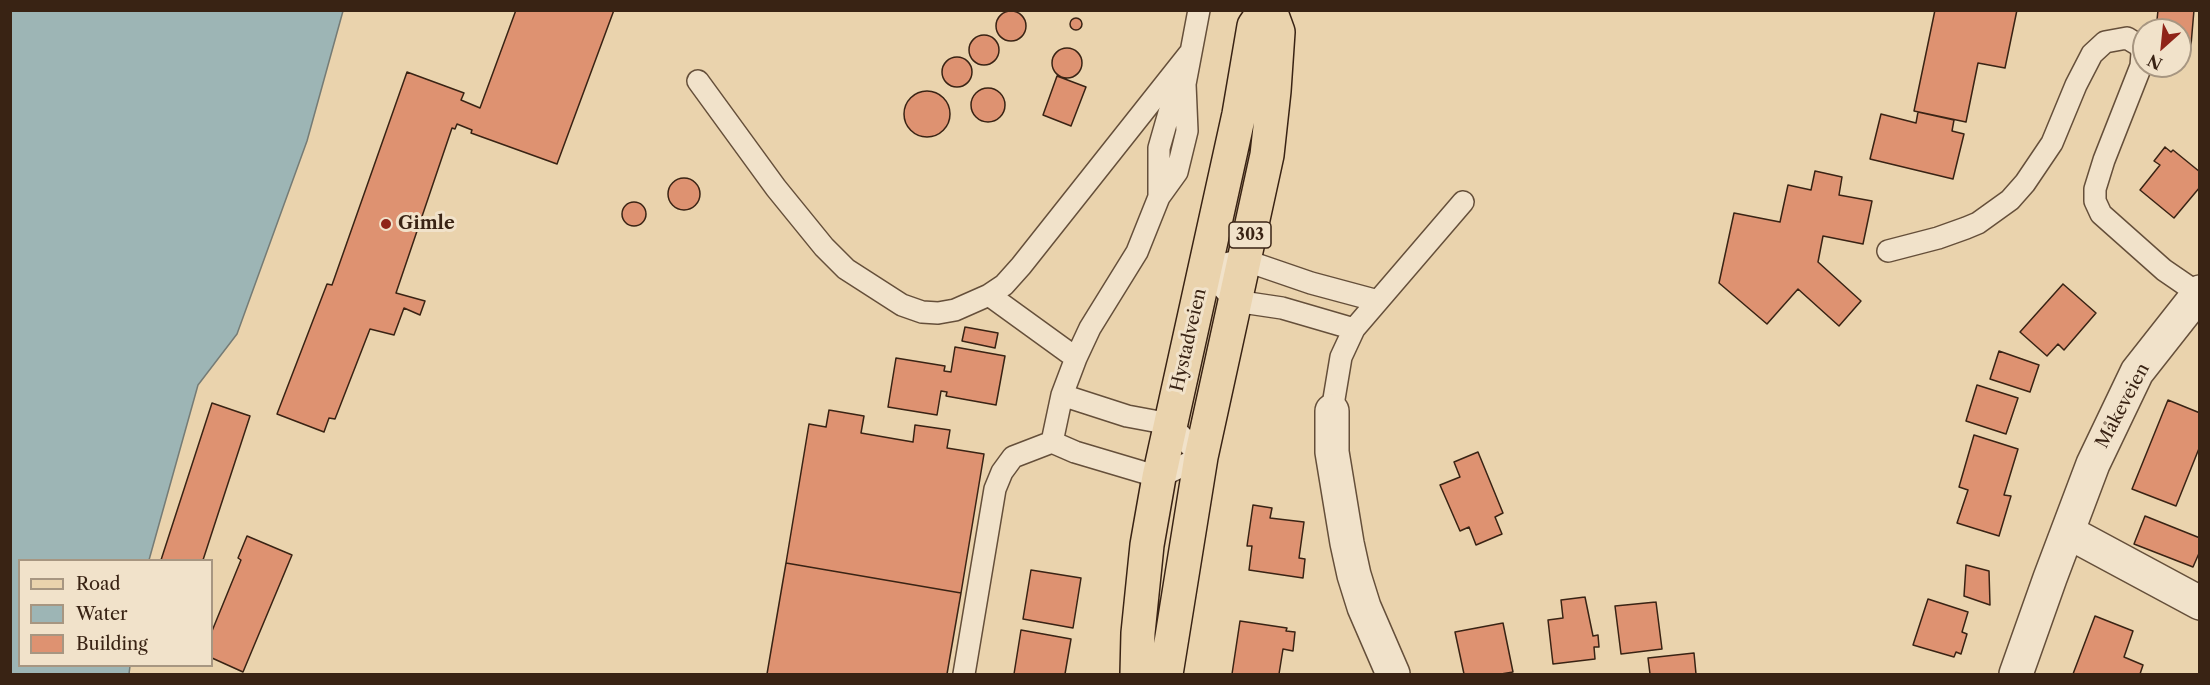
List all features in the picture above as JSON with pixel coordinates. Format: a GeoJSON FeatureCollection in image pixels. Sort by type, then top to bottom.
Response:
{"type":"FeatureCollection","features":[{"type":"Feature","properties":{"kind":"main road","name":"Hystadveien"},"geometry":{"type":"LineString","coordinates":[[1137,675],[1138,633],[1147,546],[1170,424],[1239,114],[1254,26],[1268,10],[1278,32],[1267,155],[1201,458],[1166,675]]}},
{"type":"Feature","properties":{"kind":"street","name":"Måkeveien"},"geometry":{"type":"LineString","coordinates":[[2016,675],[2093,464],[2137,372],[2199,293]]}},
{"type":"Feature","properties":{"kind":"street"},"geometry":{"type":"LineString","coordinates":[[1332,411],[1332,452],[1349,554],[1364,607],[1393,675]]}},
{"type":"Feature","properties":{"kind":"street"},"geometry":{"type":"LineString","coordinates":[[2068,532],[2199,603]]}},
{"type":"Feature","properties":{"kind":"lane"},"geometry":{"type":"LineString","coordinates":[[1052,442],[1062,395],[1090,327],[1137,252],[1159,197],[1177,172],[1187,131],[1185,84],[1199,10]]}},
{"type":"Feature","properties":{"kind":"lane"},"geometry":{"type":"LineString","coordinates":[[1888,251],[1938,238],[1978,223],[2010,200],[2025,183],[2052,142],[2092,54],[2105,42],[2127,38],[2140,45],[2141,66],[2104,160],[2095,189],[2096,201],[2101,214],[2164,270],[2199,293]]}},
{"type":"Feature","properties":{"kind":"lane"},"geometry":{"type":"LineString","coordinates":[[698,81],[776,188],[824,247],[846,269],[902,305],[922,312],[938,313],[955,310],[989,296],[1004,285],[1191,51]]}},
{"type":"Feature","properties":{"kind":"lane"},"geometry":{"type":"LineString","coordinates":[[1332,411],[1341,357],[1354,329],[1463,202]]}},
{"type":"Feature","properties":{"kind":"lane"},"geometry":{"type":"LineString","coordinates":[[1205,268],[1244,260],[1311,283],[1378,301]]}},
{"type":"Feature","properties":{"kind":"lane"},"geometry":{"type":"LineString","coordinates":[[1205,268],[1235,301],[1282,308],[1354,329]]}},
{"type":"Feature","properties":{"kind":"lane"},"geometry":{"type":"LineString","coordinates":[[989,296],[1076,358]]}},
{"type":"Feature","properties":{"kind":"lane"},"geometry":{"type":"LineString","coordinates":[[964,675],[995,489],[1002,472],[1013,457],[1052,442],[1075,452],[1160,477],[1201,458],[1170,424],[1127,416],[1062,395]]}},
{"type":"Feature","properties":{"kind":"water"},"geometry":{"type":"Polygon","coordinates":[[[10,11],[343,11],[307,141],[237,334],[198,385],[149,559],[18,559],[18,667],[130,667],[129,674],[11,674],[10,11]]]}},
{"type":"Feature","properties":{"kind":"building","name":"Gimle"},"geometry":{"type":"Polygon","coordinates":[[[516,10],[614,10],[557,164],[471,133],[472,130],[457,124],[455,129],[452,128],[396,293],[425,301],[420,315],[404,308],[394,335],[370,329],[335,419],[329,418],[324,432],[277,414],[327,284],[332,285],[407,72],[464,93],[461,100],[480,108],[516,10]]]}},
{"type":"Feature","properties":{"kind":"building"},"geometry":{"type":"Polygon","coordinates":[[[1935,10],[2017,10],[2005,68],[1978,63],[1966,122],[1914,111],[1935,10]]]}},
{"type":"Feature","properties":{"kind":"building"},"geometry":{"type":"Polygon","coordinates":[[[2158,10],[2194,10],[2192,33],[2192,18],[2157,18],[2158,10]]]}},
{"type":"Feature","properties":{"kind":"building"},"geometry":{"type":"Polygon","coordinates":[[[1011,11],[1017,12],[1025,20],[1025,32],[1017,40],[1011,41],[1005,40],[997,32],[996,26],[997,20],[1005,12],[1011,11]]]}},
{"type":"Feature","properties":{"kind":"building"},"geometry":{"type":"Polygon","coordinates":[[[1078,18],[1081,19],[1081,29],[1074,30],[1071,29],[1070,22],[1071,19],[1078,18]]]}},
{"type":"Feature","properties":{"kind":"building"},"geometry":{"type":"Polygon","coordinates":[[[984,35],[995,39],[999,50],[995,61],[984,65],[973,61],[969,50],[973,39],[984,35]]]}},
{"type":"Feature","properties":{"kind":"building"},"geometry":{"type":"Polygon","coordinates":[[[1067,48],[1073,49],[1081,57],[1081,69],[1073,77],[1067,78],[1061,77],[1053,69],[1052,63],[1053,57],[1061,49],[1067,48]]]}},
{"type":"Feature","properties":{"kind":"building"},"geometry":{"type":"Polygon","coordinates":[[[957,57],[963,58],[971,66],[971,78],[963,86],[957,87],[951,86],[943,78],[942,72],[943,66],[951,58],[957,57]]]}},
{"type":"Feature","properties":{"kind":"building"},"geometry":{"type":"Polygon","coordinates":[[[1057,76],[1086,87],[1071,126],[1043,115],[1057,76]]]}},
{"type":"Feature","properties":{"kind":"building"},"geometry":{"type":"Polygon","coordinates":[[[988,88],[1000,93],[1005,105],[1000,117],[988,122],[976,117],[971,105],[976,93],[988,88]]]}},
{"type":"Feature","properties":{"kind":"building"},"geometry":{"type":"Polygon","coordinates":[[[932,91],[944,97],[949,105],[949,123],[944,131],[936,136],[922,137],[910,131],[905,123],[904,109],[910,97],[918,92],[932,91]]]}},
{"type":"Feature","properties":{"kind":"building"},"geometry":{"type":"Polygon","coordinates":[[[1918,112],[1954,120],[1952,131],[1964,134],[1953,179],[1870,159],[1881,114],[1916,123],[1918,112]]]}},
{"type":"Feature","properties":{"kind":"building"},"geometry":{"type":"Polygon","coordinates":[[[2165,147],[2171,152],[2173,150],[2200,172],[2200,187],[2174,218],[2140,190],[2160,165],[2154,161],[2165,147]]]}},
{"type":"Feature","properties":{"kind":"building"},"geometry":{"type":"Polygon","coordinates":[[[1815,171],[1842,177],[1839,195],[1872,201],[1863,244],[1823,236],[1818,262],[1861,301],[1839,326],[1798,289],[1767,324],[1719,283],[1734,213],[1780,222],[1788,185],[1811,190],[1815,171]]]}},
{"type":"Feature","properties":{"kind":"building"},"geometry":{"type":"Polygon","coordinates":[[[684,178],[696,182],[700,194],[696,206],[684,210],[672,206],[668,194],[672,182],[684,178]]]}},
{"type":"Feature","properties":{"kind":"building"},"geometry":{"type":"Polygon","coordinates":[[[634,202],[643,205],[646,214],[643,223],[634,226],[625,223],[622,214],[625,205],[634,202]]]}},
{"type":"Feature","properties":{"kind":"building"},"geometry":{"type":"Polygon","coordinates":[[[2063,284],[2096,313],[2064,350],[2058,344],[2047,356],[2020,332],[2063,284]]]}},
{"type":"Feature","properties":{"kind":"building"},"geometry":{"type":"Polygon","coordinates":[[[965,327],[998,333],[995,348],[962,341],[965,327]]]}},
{"type":"Feature","properties":{"kind":"building"},"geometry":{"type":"Polygon","coordinates":[[[955,347],[1005,356],[996,405],[946,396],[947,392],[941,391],[937,415],[888,407],[896,358],[945,366],[944,371],[951,372],[955,347]]]}},
{"type":"Feature","properties":{"kind":"building"},"geometry":{"type":"Polygon","coordinates":[[[1999,351],[2039,365],[2030,392],[1990,379],[1999,351]]]}},
{"type":"Feature","properties":{"kind":"building"},"geometry":{"type":"Polygon","coordinates":[[[1977,385],[2018,398],[2006,434],[1966,421],[1977,385]]]}},
{"type":"Feature","properties":{"kind":"building"},"geometry":{"type":"Polygon","coordinates":[[[2168,400],[2200,413],[2200,446],[2176,506],[2132,489],[2168,400]]]}},
{"type":"Feature","properties":{"kind":"building"},"geometry":{"type":"Polygon","coordinates":[[[212,403],[250,416],[203,559],[161,559],[212,403]]]}},
{"type":"Feature","properties":{"kind":"building"},"geometry":{"type":"Polygon","coordinates":[[[829,410],[864,416],[861,433],[913,442],[915,425],[950,430],[947,448],[984,454],[961,593],[786,563],[809,424],[826,427],[829,410]]]}},
{"type":"Feature","properties":{"kind":"building"},"geometry":{"type":"Polygon","coordinates":[[[1974,435],[2018,449],[2004,495],[2011,496],[1999,536],[1957,523],[1968,490],[1959,487],[1974,435]]]}},
{"type":"Feature","properties":{"kind":"building"},"geometry":{"type":"Polygon","coordinates":[[[1478,452],[1503,513],[1495,517],[1502,534],[1476,545],[1469,527],[1460,531],[1440,485],[1460,477],[1454,462],[1478,452]]]}},
{"type":"Feature","properties":{"kind":"building"},"geometry":{"type":"Polygon","coordinates":[[[1253,505],[1272,508],[1270,518],[1304,522],[1299,558],[1305,559],[1303,578],[1249,570],[1252,546],[1247,546],[1253,505]]]}},
{"type":"Feature","properties":{"kind":"building"},"geometry":{"type":"Polygon","coordinates":[[[2145,516],[2200,538],[2200,551],[2193,567],[2134,544],[2145,516]]]}},
{"type":"Feature","properties":{"kind":"building"},"geometry":{"type":"Polygon","coordinates":[[[247,536],[292,555],[243,672],[213,658],[213,629],[241,560],[238,558],[247,536]]]}},
{"type":"Feature","properties":{"kind":"building"},"geometry":{"type":"Polygon","coordinates":[[[786,563],[961,593],[947,674],[767,674],[786,563]]]}},
{"type":"Feature","properties":{"kind":"building"},"geometry":{"type":"Polygon","coordinates":[[[1966,565],[1989,571],[1990,605],[1964,596],[1966,565]]]}},
{"type":"Feature","properties":{"kind":"building"},"geometry":{"type":"Polygon","coordinates":[[[1031,570],[1081,578],[1073,628],[1023,619],[1031,570]]]}},
{"type":"Feature","properties":{"kind":"building"},"geometry":{"type":"Polygon","coordinates":[[[1585,597],[1593,636],[1598,635],[1599,647],[1594,647],[1595,659],[1553,664],[1548,620],[1563,618],[1561,600],[1585,597]]]}},
{"type":"Feature","properties":{"kind":"building"},"geometry":{"type":"Polygon","coordinates":[[[1928,599],[1968,612],[1962,632],[1967,634],[1961,654],[1956,652],[1954,657],[1913,645],[1928,599]]]}},
{"type":"Feature","properties":{"kind":"building"},"geometry":{"type":"Polygon","coordinates":[[[1656,602],[1662,649],[1621,654],[1615,606],[1656,602]]]}},
{"type":"Feature","properties":{"kind":"building"},"geometry":{"type":"Polygon","coordinates":[[[2095,616],[2133,631],[2124,657],[2143,665],[2140,674],[2073,674],[2095,616]]]}},
{"type":"Feature","properties":{"kind":"building"},"geometry":{"type":"Polygon","coordinates":[[[1240,621],[1287,628],[1286,631],[1295,632],[1293,651],[1283,649],[1279,674],[1232,674],[1240,621]]]}},
{"type":"Feature","properties":{"kind":"building"},"geometry":{"type":"Polygon","coordinates":[[[1503,623],[1513,672],[1464,674],[1455,632],[1503,623]]]}},
{"type":"Feature","properties":{"kind":"building"},"geometry":{"type":"Polygon","coordinates":[[[1021,630],[1071,639],[1065,674],[1014,674],[1021,630]]]}},
{"type":"Feature","properties":{"kind":"building"},"geometry":{"type":"Polygon","coordinates":[[[1694,653],[1696,674],[1650,674],[1648,658],[1694,653]]]}},
{"type":"Feature","properties":{"kind":"place","name":"Gimle"},"geometry":{"type":"Point","coordinates":[386,224]}}]}
